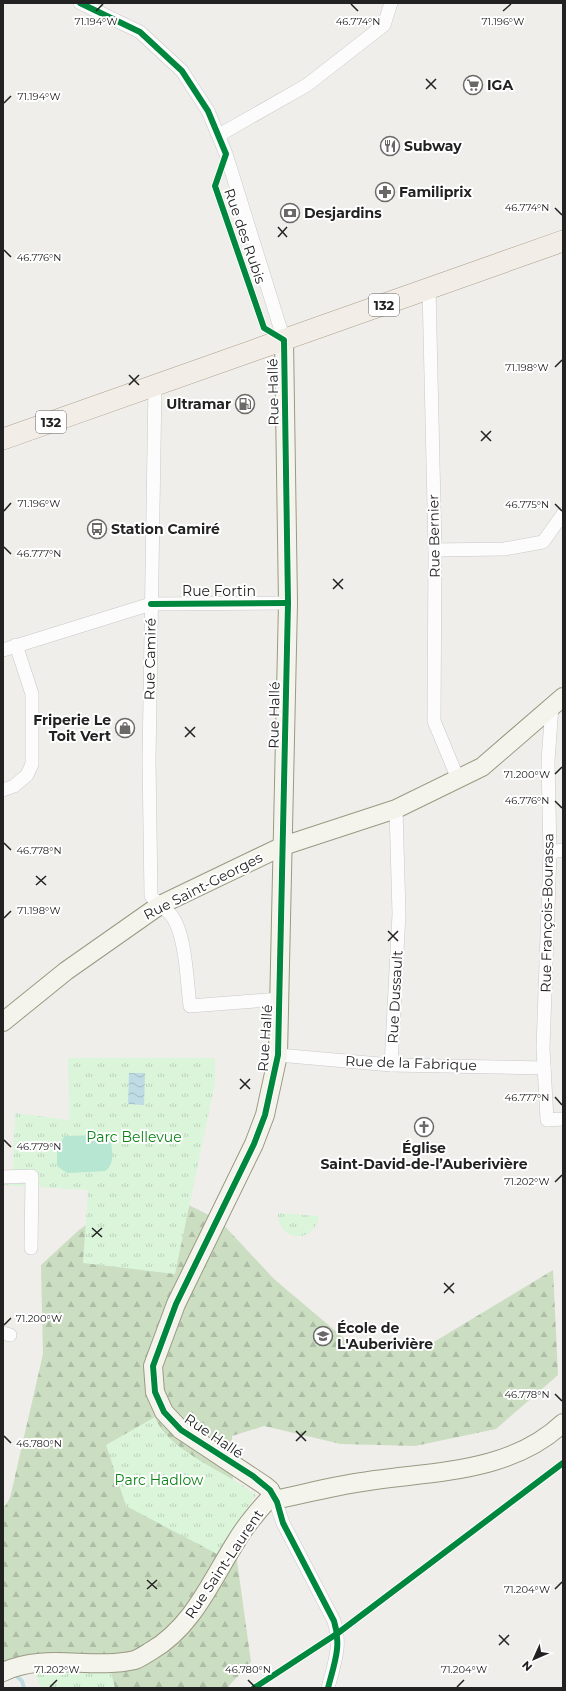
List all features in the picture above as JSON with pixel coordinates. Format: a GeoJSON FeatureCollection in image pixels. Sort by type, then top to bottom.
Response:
{"type":"FeatureCollection","features":[{"type":"Feature","properties":{"kind":"main road","name":"132"},"geometry":{"type":"LineString","coordinates":[[3,439],[563,241]]}},
{"type":"Feature","properties":{"kind":"street","name":"Rue des Rubis"},"geometry":{"type":"LineString","coordinates":[[80,3],[140,32],[182,71],[208,111],[219,135],[284,340]]}},
{"type":"Feature","properties":{"kind":"street"},"geometry":{"type":"LineString","coordinates":[[219,135],[307,85],[384,25],[391,3]]}},
{"type":"Feature","properties":{"kind":"street","name":"Rue Bernier"},"geometry":{"type":"LineString","coordinates":[[429,288],[435,550],[434,721],[458,779]]}},
{"type":"Feature","properties":{"kind":"street","name":"Rue Hallé"},"geometry":{"type":"LineString","coordinates":[[284,340],[288,603],[278,1055],[264,1115],[254,1144],[176,1304],[153,1366],[155,1392],[164,1412],[181,1430],[264,1485],[275,1500],[283,1522],[328,1610],[338,1633],[338,1647],[328,1688]]}},
{"type":"Feature","properties":{"kind":"street","name":"Rue Camiré"},"geometry":{"type":"LineString","coordinates":[[155,385],[149,761],[151,896],[172,916],[179,933],[184,956],[190,1006],[280,1000]]}},
{"type":"Feature","properties":{"kind":"street"},"geometry":{"type":"LineString","coordinates":[[435,550],[504,549],[543,542],[563,514]]}},
{"type":"Feature","properties":{"kind":"street","name":"Rue Fortin"},"geometry":{"type":"LineString","coordinates":[[3,650],[151,604],[288,603]]}},
{"type":"Feature","properties":{"kind":"street"},"geometry":{"type":"LineString","coordinates":[[3,790],[14,786],[27,775],[32,764],[32,694],[16,645]]}},
{"type":"Feature","properties":{"kind":"street","name":"Rue Saint-Georges"},"geometry":{"type":"LineString","coordinates":[[3,1022],[66,971],[160,906],[283,846],[396,809],[482,767],[558,701]]}},
{"type":"Feature","properties":{"kind":"street","name":"Rue François-Bourassa"},"geometry":{"type":"LineString","coordinates":[[558,701],[548,761],[550,852],[543,1048],[547,1120],[563,1119]]}},
{"type":"Feature","properties":{"kind":"street","name":"Rue Dussault"},"geometry":{"type":"LineString","coordinates":[[391,1065],[399,914],[396,809]]}},
{"type":"Feature","properties":{"kind":"street"},"geometry":{"type":"LineString","coordinates":[[550,852],[563,850]]}},
{"type":"Feature","properties":{"kind":"street","name":"Rue de la Fabrique"},"geometry":{"type":"LineString","coordinates":[[278,1055],[391,1065],[544,1068]]}},
{"type":"Feature","properties":{"kind":"street"},"geometry":{"type":"LineString","coordinates":[[3,1177],[32,1176],[31,1248]]}},
{"type":"Feature","properties":{"kind":"street","name":"Rue Saint-Laurent"},"geometry":{"type":"LineString","coordinates":[[9,1669],[37,1662],[66,1661],[91,1664],[136,1659],[165,1643],[192,1614],[238,1538],[269,1499],[275,1500],[362,1482],[446,1472],[499,1460],[531,1447],[551,1434],[563,1423]]}},
{"type":"Feature","properties":{"kind":"green space","name":"Parc Bellevue"},"geometry":{"type":"Polygon","coordinates":[[[68,1058],[215,1058],[215,1083],[175,1274],[83,1263],[88,1190],[3,1185],[3,1170],[13,1170],[15,1113],[69,1120],[68,1058]]]}},
{"type":"Feature","properties":{"kind":"green space"},"geometry":{"type":"Polygon","coordinates":[[[102,1135],[111,1141],[112,1149],[112,1162],[105,1171],[67,1173],[57,1166],[57,1147],[65,1136],[102,1135]]]}},
{"type":"Feature","properties":{"kind":"green space"},"geometry":{"type":"Polygon","coordinates":[[[146,1184],[219,1220],[274,1279],[352,1345],[424,1348],[553,1270],[558,1375],[496,1429],[415,1446],[341,1444],[264,1426],[232,1436],[234,1539],[251,1662],[227,1688],[113,1688],[65,1670],[3,1676],[3,1509],[10,1498],[43,1354],[41,1265],[79,1230],[146,1184]]]}},
{"type":"Feature","properties":{"kind":"green space"},"geometry":{"type":"Polygon","coordinates":[[[278,1213],[319,1216],[316,1225],[310,1232],[297,1236],[284,1230],[280,1223],[278,1213]]]}},
{"type":"Feature","properties":{"kind":"green space","name":"Parc Hadlow"},"geometry":{"type":"Polygon","coordinates":[[[155,1417],[162,1429],[172,1441],[185,1451],[244,1486],[256,1495],[217,1554],[126,1506],[106,1445],[155,1417]]]}},
{"type":"Feature","properties":{"kind":"green space"},"geometry":{"type":"Polygon","coordinates":[[[31,1665],[110,1668],[115,1688],[41,1688],[31,1665]]]}},
{"type":"Feature","properties":{"kind":"water"},"geometry":{"type":"Polygon","coordinates":[[[129,1073],[145,1073],[144,1105],[128,1104],[129,1073]]]}},
{"type":"Feature","properties":{"kind":"waterway"},"geometry":{"type":"LineString","coordinates":[[13,1673],[22,1681],[24,1688]]}},
{"type":"Feature","properties":{"kind":"cycle path"},"geometry":{"type":"LineString","coordinates":[[80,3],[140,32],[182,71],[208,111],[226,154],[215,186],[264,328],[284,340],[288,603],[278,1055],[265,1115],[254,1144],[176,1304],[153,1366],[155,1392],[164,1412],[181,1430],[253,1476],[270,1490],[277,1502],[283,1523],[334,1621],[337,1647],[335,1663],[328,1688]]}},
{"type":"Feature","properties":{"kind":"cycle path"},"geometry":{"type":"LineString","coordinates":[[151,604],[288,603]]}},
{"type":"Feature","properties":{"kind":"cycle path"},"geometry":{"type":"LineString","coordinates":[[254,1688],[338,1633],[563,1463]]}},
{"type":"Feature","properties":{"kind":"place","name":"IGA"},"geometry":{"type":"Point","coordinates":[473,85]}},
{"type":"Feature","properties":{"kind":"place","name":"Subway"},"geometry":{"type":"Point","coordinates":[390,146]}},
{"type":"Feature","properties":{"kind":"place","name":"Familiprix"},"geometry":{"type":"Point","coordinates":[385,192]}},
{"type":"Feature","properties":{"kind":"place","name":"Desjardins"},"geometry":{"type":"Point","coordinates":[290,213]}},
{"type":"Feature","properties":{"kind":"place","name":"Ultramar"},"geometry":{"type":"Point","coordinates":[245,404]}},
{"type":"Feature","properties":{"kind":"place","name":"Station Camiré"},"geometry":{"type":"Point","coordinates":[97,529]}},
{"type":"Feature","properties":{"kind":"place","name":"Friperie Le Toit Vert"},"geometry":{"type":"Point","coordinates":[125,728]}},
{"type":"Feature","properties":{"kind":"place","name":"Église Saint-David-de-l’Auberivière"},"geometry":{"type":"Point","coordinates":[424,1127]}},
{"type":"Feature","properties":{"kind":"place","name":"École de L'Auberivière"},"geometry":{"type":"Point","coordinates":[323,1336]}}]}
